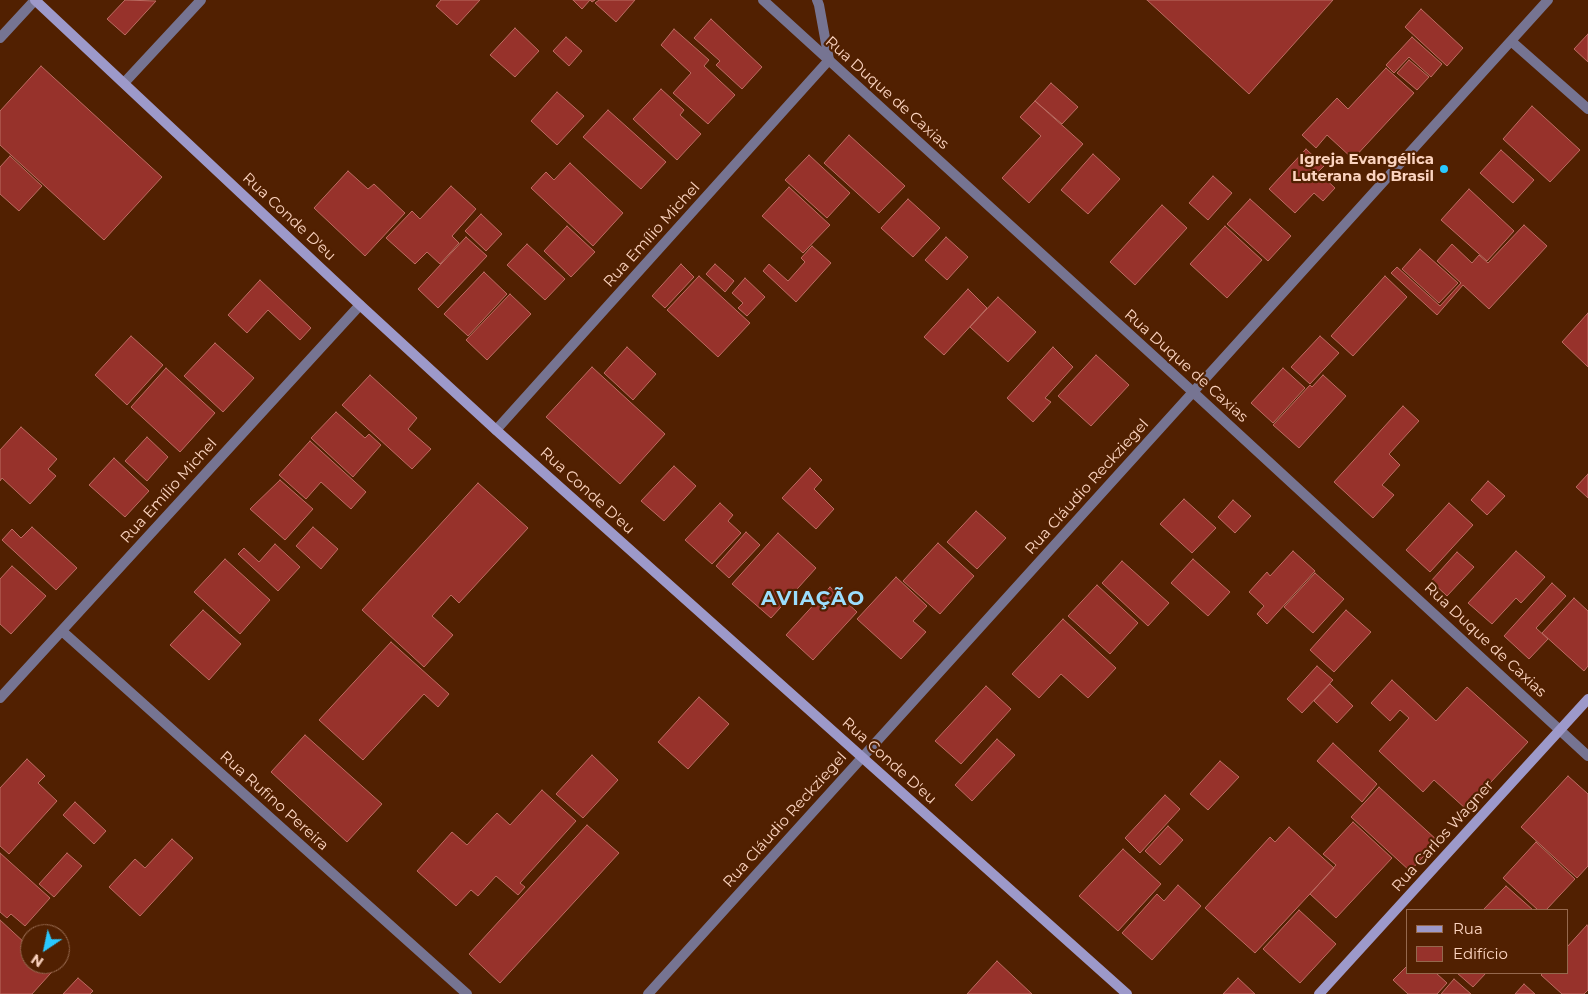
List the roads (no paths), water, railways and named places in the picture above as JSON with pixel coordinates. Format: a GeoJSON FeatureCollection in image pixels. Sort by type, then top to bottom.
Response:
{"type":"FeatureCollection","features":[{"type":"Feature","properties":{"kind":"street"},"geometry":{"type":"LineString","coordinates":[[0,38],[35,0]]}},
{"type":"Feature","properties":{"kind":"street","name":"Rua Conde D'eu"},"geometry":{"type":"LineString","coordinates":[[35,0],[496,430],[1127,994]]}},
{"type":"Feature","properties":{"kind":"street"},"geometry":{"type":"LineString","coordinates":[[124,83],[201,0]]}},
{"type":"Feature","properties":{"kind":"street","name":"Rua Duque de Caxias"},"geometry":{"type":"LineString","coordinates":[[763,0],[1193,392],[1588,756]]}},
{"type":"Feature","properties":{"kind":"street"},"geometry":{"type":"LineString","coordinates":[[817,0],[829,60]]}},
{"type":"Feature","properties":{"kind":"street","name":"Rua Cláudio Reckziegel"},"geometry":{"type":"LineString","coordinates":[[648,994],[1548,0]]}},
{"type":"Feature","properties":{"kind":"street"},"geometry":{"type":"LineString","coordinates":[[1511,41],[1588,110]]}},
{"type":"Feature","properties":{"kind":"street","name":"Rua Emílio Michel"},"geometry":{"type":"LineString","coordinates":[[496,430],[829,60]]}},
{"type":"Feature","properties":{"kind":"street","name":"Rua Emílio Michel"},"geometry":{"type":"LineString","coordinates":[[0,698],[360,305]]}},
{"type":"Feature","properties":{"kind":"street","name":"Rua Rufino Pereira"},"geometry":{"type":"LineString","coordinates":[[62,631],[467,994]]}},
{"type":"Feature","properties":{"kind":"street","name":"Rua Carlos Wagner"},"geometry":{"type":"LineString","coordinates":[[1319,994],[1588,699]]}},
{"type":"Feature","properties":{"kind":"place","name":"Igreja Evangélica Luterana do Brasil"},"geometry":{"type":"Point","coordinates":[1444,169]}},
{"type":"Feature","properties":{"kind":"district","name":"AVIAÇÃO"},"geometry":{"type":"Point","coordinates":[813,599]}}]}
